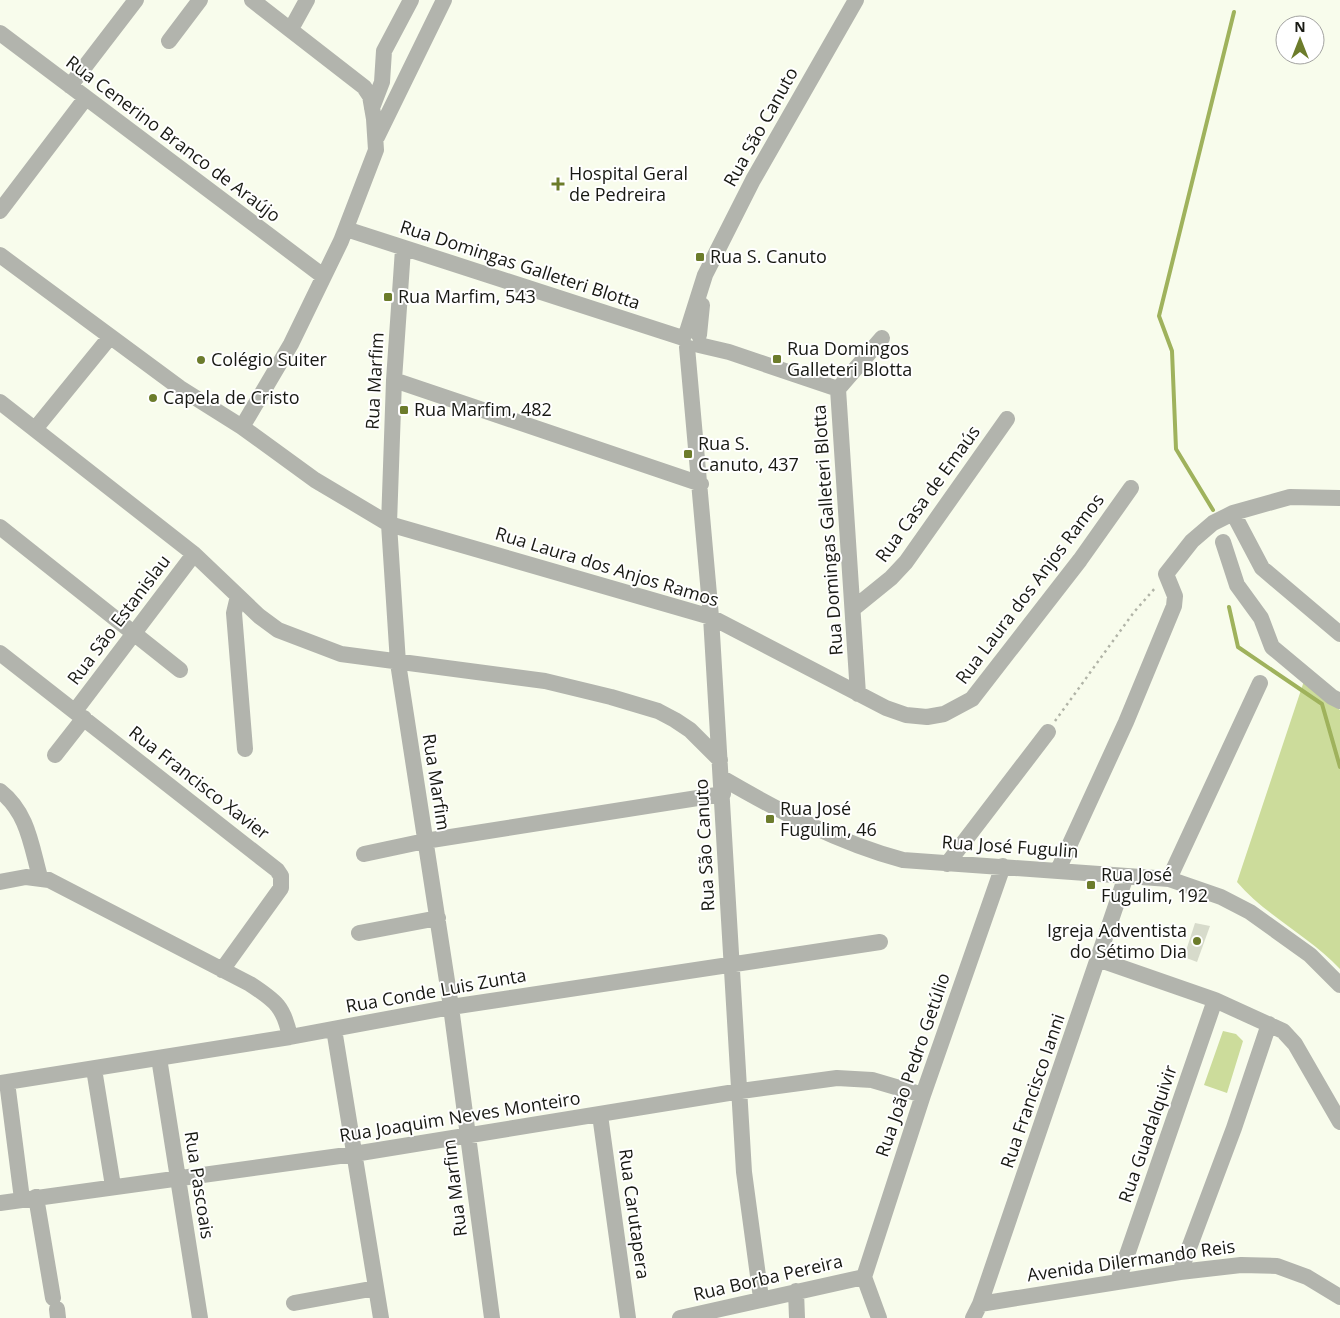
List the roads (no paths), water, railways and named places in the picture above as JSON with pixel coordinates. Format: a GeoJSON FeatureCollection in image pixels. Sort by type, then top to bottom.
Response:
{"type":"FeatureCollection","features":[{"type":"Feature","properties":{"kind":"street"},"geometry":{"type":"LineString","coordinates":[[70,86],[136,0]]}},
{"type":"Feature","properties":{"kind":"street"},"geometry":{"type":"LineString","coordinates":[[169,41],[200,0]]}},
{"type":"Feature","properties":{"kind":"street"},"geometry":{"type":"LineString","coordinates":[[252,0],[364,87],[370,96],[376,144]]}},
{"type":"Feature","properties":{"kind":"street"},"geometry":{"type":"LineString","coordinates":[[291,29],[306,0]]}},
{"type":"Feature","properties":{"kind":"street"},"geometry":{"type":"LineString","coordinates":[[372,108],[382,82],[384,51],[410,0]]}},
{"type":"Feature","properties":{"kind":"street"},"geometry":{"type":"LineString","coordinates":[[242,427],[291,344],[346,229],[376,144],[444,0]]}},
{"type":"Feature","properties":{"kind":"street","name":"Rua São Canuto"},"geometry":{"type":"LineString","coordinates":[[761,1298],[744,1172],[741,1091],[731,963],[711,617],[701,484],[690,389],[693,340],[705,275],[753,180],[856,0]]}},
{"type":"Feature","properties":{"kind":"street","name":"Rua Cenerino Branco de Araújo"},"geometry":{"type":"LineString","coordinates":[[0,33],[85,99],[323,276]]}},
{"type":"Feature","properties":{"kind":"street"},"geometry":{"type":"LineString","coordinates":[[0,211],[85,99]]}},
{"type":"Feature","properties":{"kind":"street","name":"Rua Domingas Galleteri Blotta"},"geometry":{"type":"LineString","coordinates":[[346,229],[403,249],[693,340],[838,389],[854,608],[858,694]]}},
{"type":"Feature","properties":{"kind":"street","name":"Rua Marfim"},"geometry":{"type":"LineString","coordinates":[[403,249],[394,380],[389,524],[398,662],[470,1136],[492,1318]]}},
{"type":"Feature","properties":{"kind":"street","name":"Rua Laura dos Anjos Ramos"},"geometry":{"type":"LineString","coordinates":[[0,255],[180,388],[242,427],[314,480],[389,524],[711,617],[858,694],[906,715],[927,717],[944,714],[972,699],[1080,560],[1131,488]]}},
{"type":"Feature","properties":{"kind":"street"},"geometry":{"type":"LineString","coordinates":[[35,429],[110,336]]}},
{"type":"Feature","properties":{"kind":"street"},"geometry":{"type":"LineString","coordinates":[[838,389],[882,338]]}},
{"type":"Feature","properties":{"kind":"street"},"geometry":{"type":"LineString","coordinates":[[394,380],[701,484]]}},
{"type":"Feature","properties":{"kind":"street"},"geometry":{"type":"LineString","coordinates":[[0,402],[194,554],[259,616],[278,630],[342,654],[545,681],[575,687],[649,708],[675,720],[690,730],[720,760]]}},
{"type":"Feature","properties":{"kind":"street","name":"Rua Casa de Emaús"},"geometry":{"type":"LineString","coordinates":[[854,608],[891,578],[906,562],[1007,419]]}},
{"type":"Feature","properties":{"kind":"street"},"geometry":{"type":"LineString","coordinates":[[1058,870],[1126,722],[1174,606],[1175,596],[1166,574],[1192,541],[1213,523],[1233,513],[1290,497],[1340,498]]}},
{"type":"Feature","properties":{"kind":"street"},"geometry":{"type":"LineString","coordinates":[[1233,513],[1262,568],[1340,634]]}},
{"type":"Feature","properties":{"kind":"street"},"geometry":{"type":"LineString","coordinates":[[0,527],[180,670]]}},
{"type":"Feature","properties":{"kind":"street"},"geometry":{"type":"LineString","coordinates":[[1223,542],[1238,585],[1261,618],[1272,647],[1332,697],[1340,701]]}},
{"type":"Feature","properties":{"kind":"street","name":"Rua São Estanislau"},"geometry":{"type":"LineString","coordinates":[[56,755],[80,714],[134,632],[194,554]]}},
{"type":"Feature","properties":{"kind":"street"},"geometry":{"type":"LineString","coordinates":[[238,596],[234,613],[245,749]]}},
{"type":"Feature","properties":{"kind":"street","name":"Rua Francisco Xavier"},"geometry":{"type":"LineString","coordinates":[[0,653],[80,714],[269,864],[281,876],[281,888],[222,970]]}},
{"type":"Feature","properties":{"kind":"street"},"geometry":{"type":"LineString","coordinates":[[1169,879],[1260,683]]}},
{"type":"Feature","properties":{"kind":"street"},"geometry":{"type":"LineString","coordinates":[[947,864],[1048,732]]}},
{"type":"Feature","properties":{"kind":"street"},"geometry":{"type":"LineString","coordinates":[[364,854],[722,786]]}},
{"type":"Feature","properties":{"kind":"street","name":"Rua José Fugulin"},"geometry":{"type":"LineString","coordinates":[[722,786],[874,853],[903,860],[1169,879],[1221,897],[1250,912],[1310,955],[1340,985]]}},
{"type":"Feature","properties":{"kind":"street"},"geometry":{"type":"LineString","coordinates":[[0,791],[16,806],[24,820],[40,877]]}},
{"type":"Feature","properties":{"kind":"street","name":"Rua João Pedro Getúlio"},"geometry":{"type":"LineString","coordinates":[[864,1277],[923,1095],[1003,866]]}},
{"type":"Feature","properties":{"kind":"street","name":"Rua Francisco Ianni"},"geometry":{"type":"LineString","coordinates":[[976,1311],[1100,960],[1126,876]]}},
{"type":"Feature","properties":{"kind":"street"},"geometry":{"type":"LineString","coordinates":[[0,882],[40,877],[117,914],[222,970],[272,998],[284,1012],[290,1037]]}},
{"type":"Feature","properties":{"kind":"street"},"geometry":{"type":"LineString","coordinates":[[359,933],[438,918]]}},
{"type":"Feature","properties":{"kind":"street","name":"Rua Conde Luis Zunta"},"geometry":{"type":"LineString","coordinates":[[3,1082],[290,1037],[451,1007],[731,963],[880,942]]}},
{"type":"Feature","properties":{"kind":"street"},"geometry":{"type":"LineString","coordinates":[[1100,960],[1215,1000],[1283,1031],[1295,1044],[1340,1122]]}},
{"type":"Feature","properties":{"kind":"street","name":"Rua Guadalquivir"},"geometry":{"type":"LineString","coordinates":[[1118,1281],[1215,1000]]}},
{"type":"Feature","properties":{"kind":"street"},"geometry":{"type":"LineString","coordinates":[[1180,1272],[1234,1128],[1269,1024]]}},
{"type":"Feature","properties":{"kind":"street"},"geometry":{"type":"LineString","coordinates":[[334,1028],[382,1318]]}},
{"type":"Feature","properties":{"kind":"street","name":"Rua Pascoais"},"geometry":{"type":"LineString","coordinates":[[159,1058],[200,1318]]}},
{"type":"Feature","properties":{"kind":"street"},"geometry":{"type":"LineString","coordinates":[[94,1069],[112,1186]]}},
{"type":"Feature","properties":{"kind":"street","name":"Rua Joaquim Neves Monteiro"},"geometry":{"type":"LineString","coordinates":[[0,1203],[354,1154],[741,1091],[849,1077],[872,1080],[923,1095]]}},
{"type":"Feature","properties":{"kind":"street"},"geometry":{"type":"LineString","coordinates":[[3,1082],[56,1308]]}},
{"type":"Feature","properties":{"kind":"street","name":"Rua Carutapera"},"geometry":{"type":"LineString","coordinates":[[600,1115],[628,1318]]}},
{"type":"Feature","properties":{"kind":"street","name":"Avenida Dilermando Reis"},"geometry":{"type":"LineString","coordinates":[[976,1311],[1118,1281],[1241,1265],[1277,1266],[1307,1277],[1340,1297]]}},
{"type":"Feature","properties":{"kind":"street"},"geometry":{"type":"LineString","coordinates":[[864,1277],[879,1318]]}},
{"type":"Feature","properties":{"kind":"street","name":"Rua Borba Pereira"},"geometry":{"type":"LineString","coordinates":[[680,1318],[761,1298],[864,1277]]}},
{"type":"Feature","properties":{"kind":"street"},"geometry":{"type":"LineString","coordinates":[[294,1303],[376,1288]]}},
{"type":"Feature","properties":{"kind":"street"},"geometry":{"type":"LineString","coordinates":[[796,1291],[797,1318]]}},
{"type":"Feature","properties":{"kind":"waterway"},"geometry":{"type":"LineString","coordinates":[[1213,510],[1176,449],[1172,351],[1159,316],[1234,12]]}},
{"type":"Feature","properties":{"kind":"waterway"},"geometry":{"type":"LineString","coordinates":[[1229,607],[1238,647],[1322,704],[1340,767]]}},
{"type":"Feature","properties":{"kind":"place","name":"Hospital Geral de Pedreira"},"geometry":{"type":"Point","coordinates":[558,184]}},
{"type":"Feature","properties":{"kind":"place","name":"Rua S. Canuto"},"geometry":{"type":"Point","coordinates":[700,257]}},
{"type":"Feature","properties":{"kind":"place","name":"Rua Marfim, 543"},"geometry":{"type":"Point","coordinates":[388,297]}},
{"type":"Feature","properties":{"kind":"place","name":"Rua Domingos Galleteri Blotta"},"geometry":{"type":"Point","coordinates":[777,359]}},
{"type":"Feature","properties":{"kind":"place","name":"Colégio Suiter"},"geometry":{"type":"Point","coordinates":[201,360]}},
{"type":"Feature","properties":{"kind":"place","name":"Capela de Cristo"},"geometry":{"type":"Point","coordinates":[153,398]}},
{"type":"Feature","properties":{"kind":"place","name":"Rua Marfim, 482"},"geometry":{"type":"Point","coordinates":[404,410]}},
{"type":"Feature","properties":{"kind":"place","name":"Rua S. Canuto, 437"},"geometry":{"type":"Point","coordinates":[688,454]}},
{"type":"Feature","properties":{"kind":"place","name":"Rua José Fugulim, 46"},"geometry":{"type":"Point","coordinates":[770,819]}},
{"type":"Feature","properties":{"kind":"place","name":"Rua José Fugulim, 192"},"geometry":{"type":"Point","coordinates":[1091,885]}},
{"type":"Feature","properties":{"kind":"place","name":"Igreja Adventista do Sétimo Dia"},"geometry":{"type":"Point","coordinates":[1197,941]}}]}
